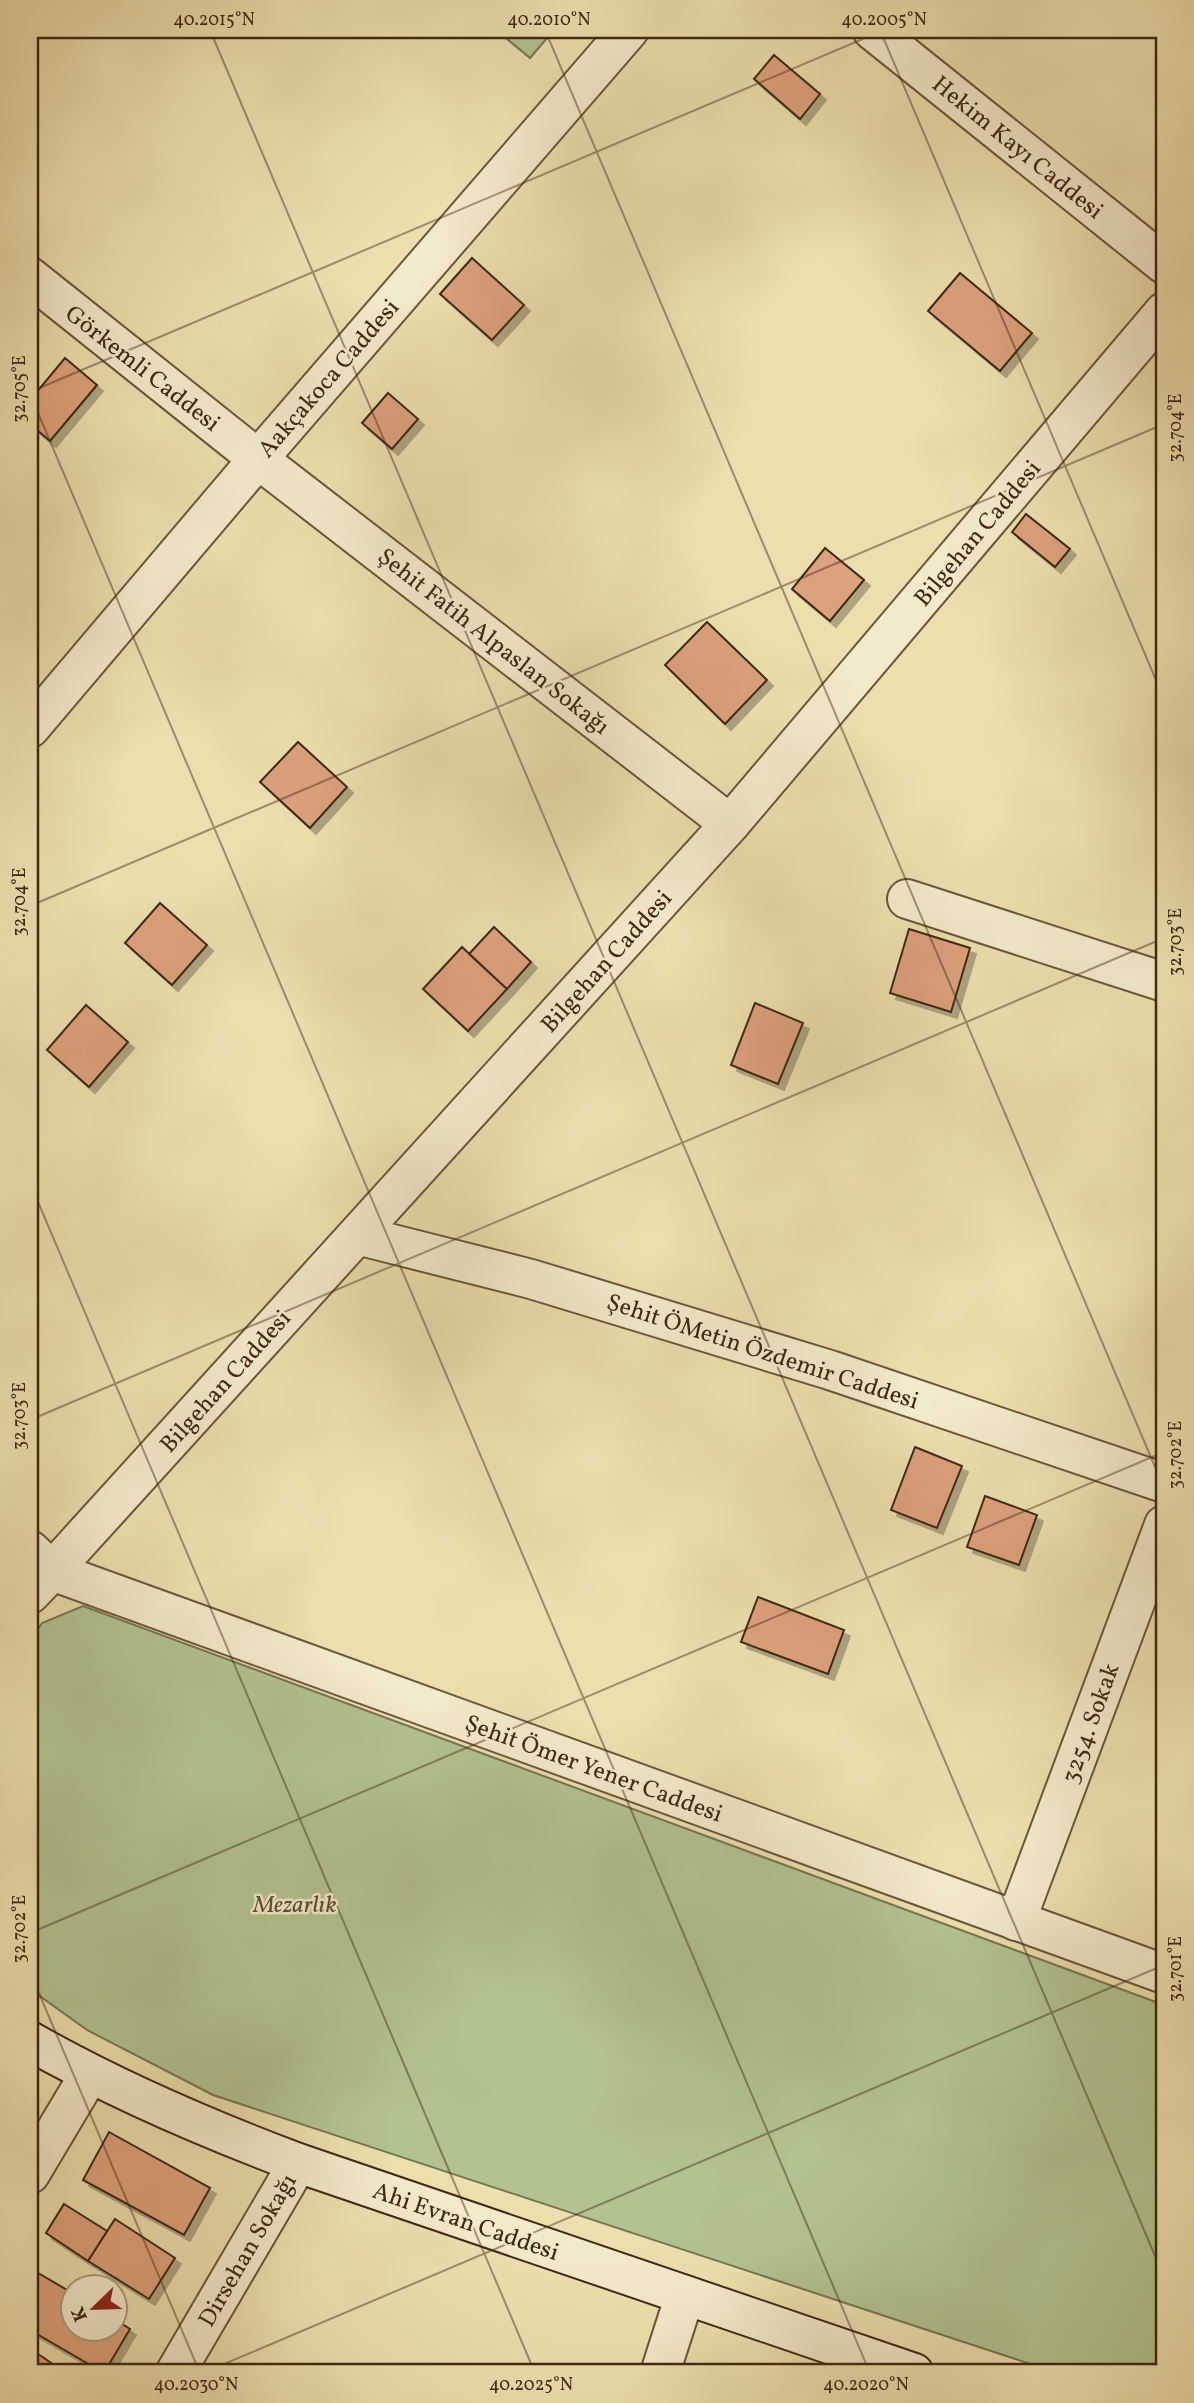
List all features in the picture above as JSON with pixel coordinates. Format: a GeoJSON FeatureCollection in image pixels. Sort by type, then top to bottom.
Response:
{"type":"FeatureCollection","features":[{"type":"Feature","properties":{"kind":"street","name":"Aakçakoca Caddesi"},"geometry":{"type":"LineString","coordinates":[[30,728],[258,459],[629,30]]}},
{"type":"Feature","properties":{"kind":"street","name":"Hekim Kayı Caddesi"},"geometry":{"type":"LineString","coordinates":[[872,30],[1164,264]]}},
{"type":"Feature","properties":{"kind":"street","name":"Görkemli Caddesi"},"geometry":{"type":"LineString","coordinates":[[30,276],[258,459]]}},
{"type":"Feature","properties":{"kind":"street","name":"Bilgehan Caddesi"},"geometry":{"type":"LineString","coordinates":[[37,1572],[358,1235],[730,824],[1164,312]]}},
{"type":"Feature","properties":{"kind":"street","name":"Şehit Fatih Alpaslan Sokağı"},"geometry":{"type":"LineString","coordinates":[[258,459],[730,824]]}},
{"type":"Feature","properties":{"kind":"street"},"geometry":{"type":"LineString","coordinates":[[907,899],[1164,982]]}},
{"type":"Feature","properties":{"kind":"street","name":"Şehit ÖMetin Özdemir Caddesi"},"geometry":{"type":"LineString","coordinates":[[358,1235],[531,1279],[817,1366],[1164,1483]]}},
{"type":"Feature","properties":{"kind":"street","name":"3254. Sokak"},"geometry":{"type":"LineString","coordinates":[[1016,1921],[1164,1525]]}},
{"type":"Feature","properties":{"kind":"street","name":"Şehit Ömer Yener Caddesi"},"geometry":{"type":"LineString","coordinates":[[37,1572],[1164,1974]]}},
{"type":"Feature","properties":{"kind":"street","name":"Ahi Evran Caddesi"},"geometry":{"type":"LineString","coordinates":[[30,2041],[89,2075],[206,2128],[298,2163],[914,2373]]}},
{"type":"Feature","properties":{"kind":"street"},"geometry":{"type":"LineString","coordinates":[[30,2174],[89,2075]]}},
{"type":"Feature","properties":{"kind":"street","name":"Dirsehan Sokağı"},"geometry":{"type":"LineString","coordinates":[[175,2373],[298,2163]]}},
{"type":"Feature","properties":{"kind":"street"},"geometry":{"type":"LineString","coordinates":[[660,2373],[685,2295]]}},
{"type":"Feature","properties":{"kind":"green space"},"geometry":{"type":"Polygon","coordinates":[[[496,30],[554,30],[530,58],[496,30]]]}},
{"type":"Feature","properties":{"kind":"green space","name":"Mezarlık"},"geometry":{"type":"Polygon","coordinates":[[[83,1606],[1164,2005],[1164,2373],[1058,2373],[213,2095],[87,2030],[30,1989],[30,1641],[42,1623],[83,1606]]]}},
{"type":"Feature","properties":{"kind":"building"},"geometry":{"type":"Polygon","coordinates":[[[774,55],[820,94],[800,119],[754,79],[774,55]]]}},
{"type":"Feature","properties":{"kind":"building"},"geometry":{"type":"Polygon","coordinates":[[[472,258],[524,305],[492,340],[440,294],[472,258]]]}},
{"type":"Feature","properties":{"kind":"building"},"geometry":{"type":"Polygon","coordinates":[[[960,273],[1032,333],[1000,371],[928,311],[960,273]]]}},
{"type":"Feature","properties":{"kind":"building"},"geometry":{"type":"Polygon","coordinates":[[[65,358],[97,385],[50,441],[30,424],[30,400],[65,358]]]}},
{"type":"Feature","properties":{"kind":"building"},"geometry":{"type":"Polygon","coordinates":[[[388,393],[418,419],[392,449],[362,423],[388,393]]]}},
{"type":"Feature","properties":{"kind":"building"},"geometry":{"type":"Polygon","coordinates":[[[1026,514],[1070,549],[1055,567],[1012,532],[1026,514]]]}},
{"type":"Feature","properties":{"kind":"building"},"geometry":{"type":"Polygon","coordinates":[[[825,548],[864,580],[830,621],[792,589],[825,548]]]}},
{"type":"Feature","properties":{"kind":"building"},"geometry":{"type":"Polygon","coordinates":[[[707,622],[767,680],[725,724],[665,665],[707,622]]]}},
{"type":"Feature","properties":{"kind":"building"},"geometry":{"type":"Polygon","coordinates":[[[298,742],[347,787],[310,828],[260,782],[298,742]]]}},
{"type":"Feature","properties":{"kind":"building"},"geometry":{"type":"Polygon","coordinates":[[[160,903],[207,945],[172,985],[125,943],[160,903]]]}},
{"type":"Feature","properties":{"kind":"building"},"geometry":{"type":"Polygon","coordinates":[[[494,927],[531,962],[507,989],[469,954],[494,927]]]}},
{"type":"Feature","properties":{"kind":"building"},"geometry":{"type":"Polygon","coordinates":[[[909,929],[970,948],[951,1012],[890,993],[909,929]]]}},
{"type":"Feature","properties":{"kind":"building"},"geometry":{"type":"Polygon","coordinates":[[[462,947],[507,989],[468,1031],[423,989],[462,947]]]}},
{"type":"Feature","properties":{"kind":"building"},"geometry":{"type":"Polygon","coordinates":[[[755,1003],[803,1023],[778,1084],[731,1065],[755,1003]]]}},
{"type":"Feature","properties":{"kind":"building"},"geometry":{"type":"Polygon","coordinates":[[[86,1005],[128,1042],[89,1087],[47,1050],[86,1005]]]}},
{"type":"Feature","properties":{"kind":"building"},"geometry":{"type":"Polygon","coordinates":[[[915,1447],[962,1466],[937,1528],[891,1510],[915,1447]]]}},
{"type":"Feature","properties":{"kind":"building"},"geometry":{"type":"Polygon","coordinates":[[[985,1496],[1037,1515],[1019,1565],[967,1547],[985,1496]]]}},
{"type":"Feature","properties":{"kind":"building"},"geometry":{"type":"Polygon","coordinates":[[[758,1597],[844,1630],[828,1674],[741,1642],[758,1597]]]}},
{"type":"Feature","properties":{"kind":"building"},"geometry":{"type":"Polygon","coordinates":[[[109,2132],[210,2188],[184,2235],[83,2180],[109,2132]]]}},
{"type":"Feature","properties":{"kind":"building"},"geometry":{"type":"Polygon","coordinates":[[[64,2204],[107,2231],[88,2261],[46,2233],[64,2204]]]}},
{"type":"Feature","properties":{"kind":"building"},"geometry":{"type":"Polygon","coordinates":[[[115,2219],[175,2258],[149,2299],[130,2287],[130,2274],[109,2274],[88,2261],[115,2219]]]}},
{"type":"Feature","properties":{"kind":"building"},"geometry":{"type":"Polygon","coordinates":[[[33,2270],[60,2286],[60,2344],[121,2344],[104,2373],[30,2330],[30,2275],[33,2270]]]}},
{"type":"Feature","properties":{"kind":"building"},"geometry":{"type":"Polygon","coordinates":[[[38,2354],[66,2373],[30,2373],[30,2365],[38,2354]]]}}]}
